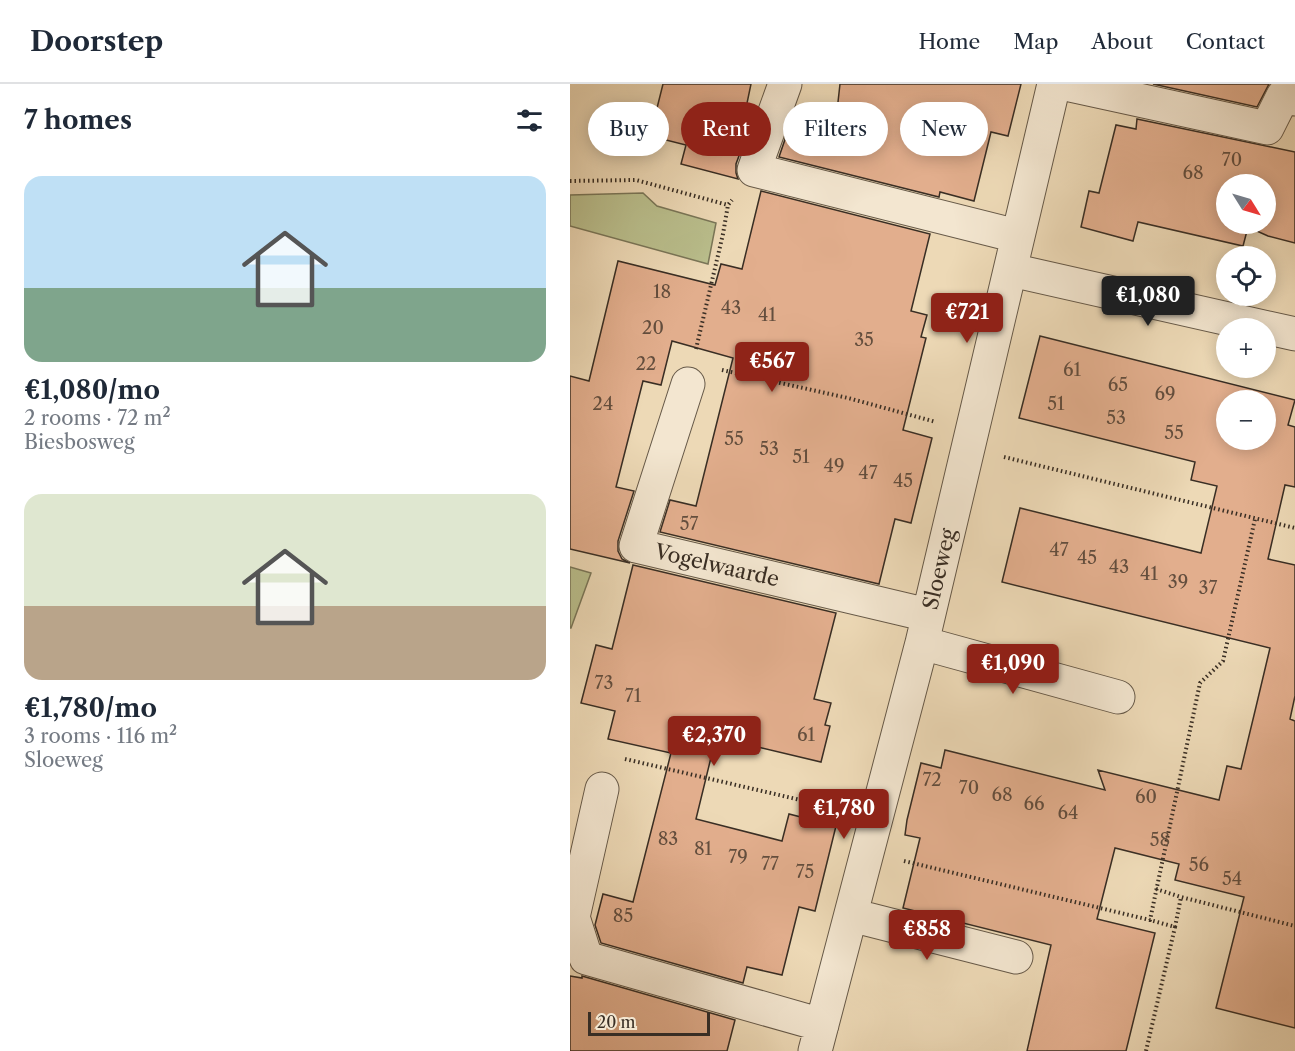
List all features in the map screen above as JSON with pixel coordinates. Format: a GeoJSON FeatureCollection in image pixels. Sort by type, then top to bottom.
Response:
{"type":"FeatureCollection","features":[{"type":"Feature","properties":{"kind":"street"},"geometry":{"type":"LineString","coordinates":[[785,84],[754,170],[1017,236]]}},
{"type":"Feature","properties":{"kind":"street","name":"Sloeweg"},"geometry":{"type":"LineString","coordinates":[[818,1038],[925,629],[1054,84]]}},
{"type":"Feature","properties":{"kind":"street"},"geometry":{"type":"LineString","coordinates":[[1065,84],[1267,128],[1283,96],[1295,99]]}},
{"type":"Feature","properties":{"kind":"street"},"geometry":{"type":"LineString","coordinates":[[1011,270],[1295,334]]}},
{"type":"Feature","properties":{"kind":"street","name":"Vogelwaarde"},"geometry":{"type":"LineString","coordinates":[[691,374],[636,546],[925,629]]}},
{"type":"Feature","properties":{"kind":"street"},"geometry":{"type":"LineString","coordinates":[[925,629],[1118,697]]}},
{"type":"Feature","properties":{"kind":"street"},"geometry":{"type":"LineString","coordinates":[[602,789],[573,917],[585,958],[818,1038]]}},
{"type":"Feature","properties":{"kind":"street"},"geometry":{"type":"LineString","coordinates":[[851,915],[1016,957]]}},
{"type":"Feature","properties":{"kind":"path"},"geometry":{"type":"LineString","coordinates":[[570,181],[636,180],[728,205],[691,374],[848,398],[969,440],[1295,528]]}},
{"type":"Feature","properties":{"kind":"path"},"geometry":{"type":"LineString","coordinates":[[1150,920],[1200,683],[1223,661],[1255,519]]}},
{"type":"Feature","properties":{"kind":"path"},"geometry":{"type":"LineString","coordinates":[[602,789],[617,757],[876,817]]}},
{"type":"Feature","properties":{"kind":"path"},"geometry":{"type":"LineString","coordinates":[[867,852],[1175,927]]}},
{"type":"Feature","properties":{"kind":"path"},"geometry":{"type":"LineString","coordinates":[[1156,888],[1181,897],[1295,926]]}},
{"type":"Feature","properties":{"kind":"path"},"geometry":{"type":"LineString","coordinates":[[1146,1051],[1181,897]]}},
{"type":"Feature","properties":{"kind":"green space"},"geometry":{"type":"Polygon","coordinates":[[[643,193],[657,206],[716,223],[708,264],[570,226],[570,195],[643,193]]]}},
{"type":"Feature","properties":{"kind":"green space"},"geometry":{"type":"Polygon","coordinates":[[[570,567],[591,573],[571,628],[570,628],[570,567]]]}},
{"type":"Feature","properties":{"kind":"building"},"geometry":{"type":"Polygon","coordinates":[[[663,84],[751,84],[747,102],[681,102],[681,144],[669,141],[669,102],[658,102],[663,84]]]}},
{"type":"Feature","properties":{"kind":"building"},"geometry":{"type":"Polygon","coordinates":[[[840,84],[1021,84],[1008,136],[991,132],[988,144],[988,102],[900,102],[900,156],[985,156],[974,201],[940,192],[939,197],[779,157],[783,145],[783,156],[888,156],[888,102],[838,102],[840,84]]]}},
{"type":"Feature","properties":{"kind":"building"},"geometry":{"type":"Polygon","coordinates":[[[1153,84],[1269,84],[1257,107],[1153,84]]]}},
{"type":"Feature","properties":{"kind":"building"},"geometry":{"type":"Polygon","coordinates":[[[1137,119],[1295,152],[1295,243],[1264,234],[1276,234],[1276,174],[1216,174],[1216,234],[1246,234],[1243,246],[1138,222],[1133,241],[1081,227],[1089,191],[1099,193],[1116,125],[1136,129],[1137,119]]]}},
{"type":"Feature","properties":{"kind":"building"},"geometry":{"type":"Polygon","coordinates":[[[683,156],[739,156],[736,164],[738,179],[681,164],[683,156]]]}},
{"type":"Feature","properties":{"kind":"building"},"geometry":{"type":"Polygon","coordinates":[[[761,191],[930,234],[911,311],[927,315],[921,337],[926,338],[903,430],[932,438],[911,523],[895,519],[879,584],[660,532],[670,500],[696,506],[733,358],[672,341],[661,385],[643,381],[616,487],[634,491],[618,541],[618,551],[622,559],[630,563],[570,549],[570,376],[589,381],[618,261],[715,285],[721,264],[742,269],[761,191]]]}},
{"type":"Feature","properties":{"kind":"building"},"geometry":{"type":"Polygon","coordinates":[[[1040,336],[1255,390],[1216,390],[1216,450],[1276,450],[1276,395],[1295,400],[1288,425],[1295,427],[1295,487],[1285,485],[1268,559],[1295,565],[1295,696],[1290,719],[1295,721],[1295,1028],[1216,1008],[1244,897],[1175,880],[1179,864],[1115,848],[1097,919],[1155,933],[1126,1051],[1027,1051],[1051,945],[903,908],[920,838],[905,835],[921,763],[941,768],[945,750],[1105,790],[1098,770],[1219,800],[1227,766],[1241,769],[1270,648],[1002,582],[1020,508],[1201,553],[1217,486],[1191,480],[1195,462],[1019,418],[1040,336]]]}},
{"type":"Feature","properties":{"kind":"building"},"geometry":{"type":"Polygon","coordinates":[[[633,565],[836,613],[814,699],[831,703],[825,725],[830,726],[821,762],[716,737],[696,819],[782,841],[789,814],[836,826],[815,911],[799,907],[782,975],[747,967],[743,983],[601,943],[595,925],[603,894],[633,902],[671,753],[608,739],[615,711],[581,703],[596,645],[612,649],[633,565]]]}},
{"type":"Feature","properties":{"kind":"building"},"geometry":{"type":"Polygon","coordinates":[[[570,976],[582,978],[582,976],[735,1020],[727,1051],[570,1051],[570,976]]]}}]}
